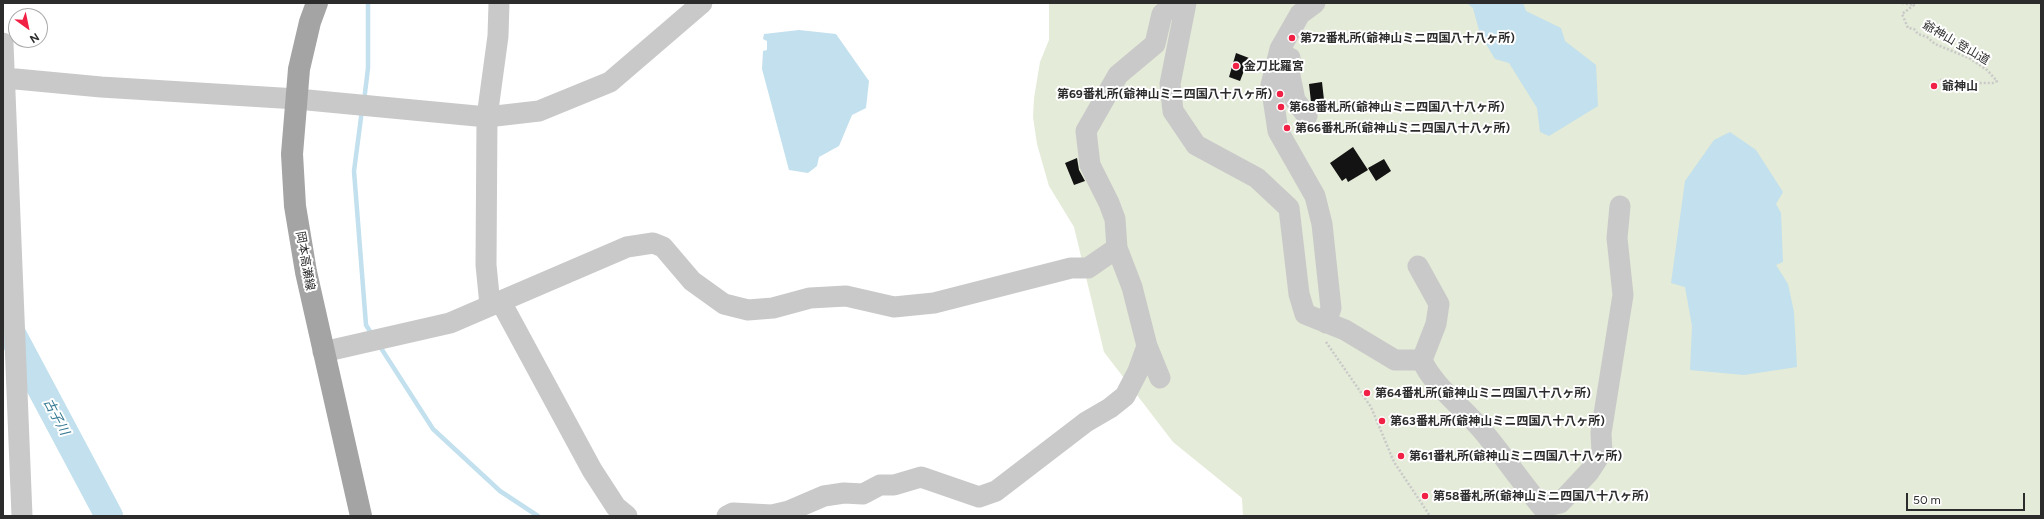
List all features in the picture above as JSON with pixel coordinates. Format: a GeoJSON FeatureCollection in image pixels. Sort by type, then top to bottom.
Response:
{"type":"FeatureCollection","features":[{"type":"Feature","properties":{"kind":"main road","name":"岡本高瀬線"},"geometry":{"type":"LineString","coordinates":[[317,3],[310,22],[299,69],[292,154],[295,206],[306,272],[323,352],[361,516]]}},
{"type":"Feature","properties":{"kind":"street"},"geometry":{"type":"LineString","coordinates":[[499,3],[498,36],[487,117],[486,265],[496,304],[592,470],[616,507],[627,516]]}},
{"type":"Feature","properties":{"kind":"street"},"geometry":{"type":"LineString","coordinates":[[5,78],[101,87],[297,100],[487,117],[539,111],[610,82],[702,3]]}},
{"type":"Feature","properties":{"kind":"street"},"geometry":{"type":"LineString","coordinates":[[1160,378],[1147,346],[1132,287],[1117,248],[1115,219],[1109,203],[1090,165],[1086,131],[1100,103],[1118,75],[1156,44],[1162,14],[1176,3]]}},
{"type":"Feature","properties":{"kind":"street"},"geometry":{"type":"LineString","coordinates":[[1186,3],[1170,84],[1173,111],[1196,145],[1258,178],[1289,208],[1302,309],[1305,314],[1345,330],[1395,360],[1422,360]]}},
{"type":"Feature","properties":{"kind":"street"},"geometry":{"type":"LineString","coordinates":[[1315,3],[1300,14],[1279,54],[1271,84],[1278,131],[1314,196],[1322,224],[1331,308],[1326,323]]}},
{"type":"Feature","properties":{"kind":"street"},"geometry":{"type":"LineString","coordinates":[[3,43],[22,516]]}},
{"type":"Feature","properties":{"kind":"street"},"geometry":{"type":"LineString","coordinates":[[1279,54],[1290,58],[1290,76],[1295,100],[1307,116]]}},
{"type":"Feature","properties":{"kind":"street"},"geometry":{"type":"LineString","coordinates":[[1418,266],[1439,304],[1436,324],[1422,360],[1426,370],[1459,407],[1481,428],[1542,507],[1560,503],[1589,472],[1602,452],[1601,433],[1623,295],[1617,238],[1620,206]]}},
{"type":"Feature","properties":{"kind":"street"},"geometry":{"type":"LineString","coordinates":[[323,352],[450,323],[627,247],[653,243],[663,247],[692,281],[724,304],[748,310],[773,308],[810,298],[846,296],[894,307],[934,302],[1071,268],[1088,268],[1117,248]]}},
{"type":"Feature","properties":{"kind":"street"},"geometry":{"type":"LineString","coordinates":[[735,515],[772,515],[790,511],[824,496],[844,493],[864,494],[880,486],[894,485],[921,477],[979,497],[996,491],[1086,422],[1110,408],[1125,396],[1138,371],[1147,346]]}},
{"type":"Feature","properties":{"kind":"path","name":"爺神山 登山道"},"geometry":{"type":"LineString","coordinates":[[1902,3],[1914,5],[1902,14],[1908,28],[1914,29],[1918,34],[1927,37],[1935,44],[1969,58],[1987,70],[1996,81],[1993,83],[1949,83],[1942,80],[1938,81]]}},
{"type":"Feature","properties":{"kind":"path"},"geometry":{"type":"LineString","coordinates":[[1326,323],[1325,341],[1371,407],[1394,462],[1430,516]]}},
{"type":"Feature","properties":{"kind":"green space","name":"爺神山"},"geometry":{"type":"Polygon","coordinates":[[[1049,3],[2041,3],[2041,516],[1243,516],[1242,498],[1173,442],[1104,352],[1074,227],[1049,186],[1037,144],[1033,117],[1034,98],[1040,62],[1049,40],[1049,3]]]}},
{"type":"Feature","properties":{"kind":"water"},"geometry":{"type":"Polygon","coordinates":[[[1467,3],[1523,3],[1526,11],[1561,28],[1565,41],[1596,65],[1598,106],[1549,136],[1540,132],[1537,108],[1509,63],[1495,59],[1480,34],[1473,8],[1467,3]]]}},
{"type":"Feature","properties":{"kind":"water"},"geometry":{"type":"Polygon","coordinates":[[[799,30],[836,34],[869,81],[866,108],[852,115],[839,146],[819,157],[817,166],[808,173],[789,170],[762,69],[763,51],[767,50],[767,41],[763,39],[764,34],[799,30]]]}},
{"type":"Feature","properties":{"kind":"water"},"geometry":{"type":"Polygon","coordinates":[[[1730,132],[1756,150],[1783,192],[1776,204],[1781,213],[1783,262],[1776,265],[1788,284],[1794,312],[1797,367],[1744,375],[1690,370],[1692,326],[1685,287],[1671,283],[1685,181],[1714,140],[1730,132]]]}},
{"type":"Feature","properties":{"kind":"building","name":"金刀比羅宮"},"geometry":{"type":"Polygon","coordinates":[[[1236,53],[1249,58],[1240,81],[1229,77],[1236,53]]]}},
{"type":"Feature","properties":{"kind":"building"},"geometry":{"type":"Polygon","coordinates":[[[1322,82],[1324,100],[1311,102],[1309,84],[1322,82]]]}},
{"type":"Feature","properties":{"kind":"building"},"geometry":{"type":"Polygon","coordinates":[[[1353,147],[1368,170],[1348,182],[1346,178],[1342,181],[1330,163],[1353,147]]]}},
{"type":"Feature","properties":{"kind":"building"},"geometry":{"type":"Polygon","coordinates":[[[1077,158],[1079,170],[1085,181],[1074,185],[1065,163],[1077,158]]]}},
{"type":"Feature","properties":{"kind":"building"},"geometry":{"type":"Polygon","coordinates":[[[1384,159],[1391,171],[1376,181],[1368,168],[1384,159]]]}},
{"type":"Feature","properties":{"kind":"waterway"},"geometry":{"type":"LineString","coordinates":[[364,101],[368,68],[368,3]]}},
{"type":"Feature","properties":{"kind":"waterway"},"geometry":{"type":"LineString","coordinates":[[362,110],[354,171],[366,325],[373,336]]}},
{"type":"Feature","properties":{"kind":"waterway","name":"古子川"},"geometry":{"type":"LineString","coordinates":[[3,317],[109,516]]}},
{"type":"Feature","properties":{"kind":"waterway"},"geometry":{"type":"LineString","coordinates":[[379,345],[433,429],[500,491],[538,516]]}},
{"type":"Feature","properties":{"kind":"place","name":"第72番札所(爺神山ミニ四国八十八ヶ所)"},"geometry":{"type":"Point","coordinates":[1292,38]}},
{"type":"Feature","properties":{"kind":"place","name":"金刀比羅宮"},"geometry":{"type":"Point","coordinates":[1236,66]}},
{"type":"Feature","properties":{"kind":"place","name":"爺神山"},"geometry":{"type":"Point","coordinates":[1934,86]}},
{"type":"Feature","properties":{"kind":"place","name":"第69番札所(爺神山ミニ四国八十八ヶ所)"},"geometry":{"type":"Point","coordinates":[1280,94]}},
{"type":"Feature","properties":{"kind":"place","name":"第68番札所(爺神山ミニ四国八十八ヶ所)"},"geometry":{"type":"Point","coordinates":[1281,107]}},
{"type":"Feature","properties":{"kind":"place","name":"第66番札所(爺神山ミニ四国八十八ヶ所)"},"geometry":{"type":"Point","coordinates":[1287,128]}},
{"type":"Feature","properties":{"kind":"place","name":"第64番札所(爺神山ミニ四国八十八ヶ所)"},"geometry":{"type":"Point","coordinates":[1367,393]}},
{"type":"Feature","properties":{"kind":"place","name":"第63番札所(爺神山ミニ四国八十八ヶ所)"},"geometry":{"type":"Point","coordinates":[1382,421]}},
{"type":"Feature","properties":{"kind":"place","name":"第61番札所(爺神山ミニ四国八十八ヶ所)"},"geometry":{"type":"Point","coordinates":[1401,456]}},
{"type":"Feature","properties":{"kind":"place","name":"第58番札所(爺神山ミニ四国八十八ヶ所)"},"geometry":{"type":"Point","coordinates":[1425,496]}}]}
